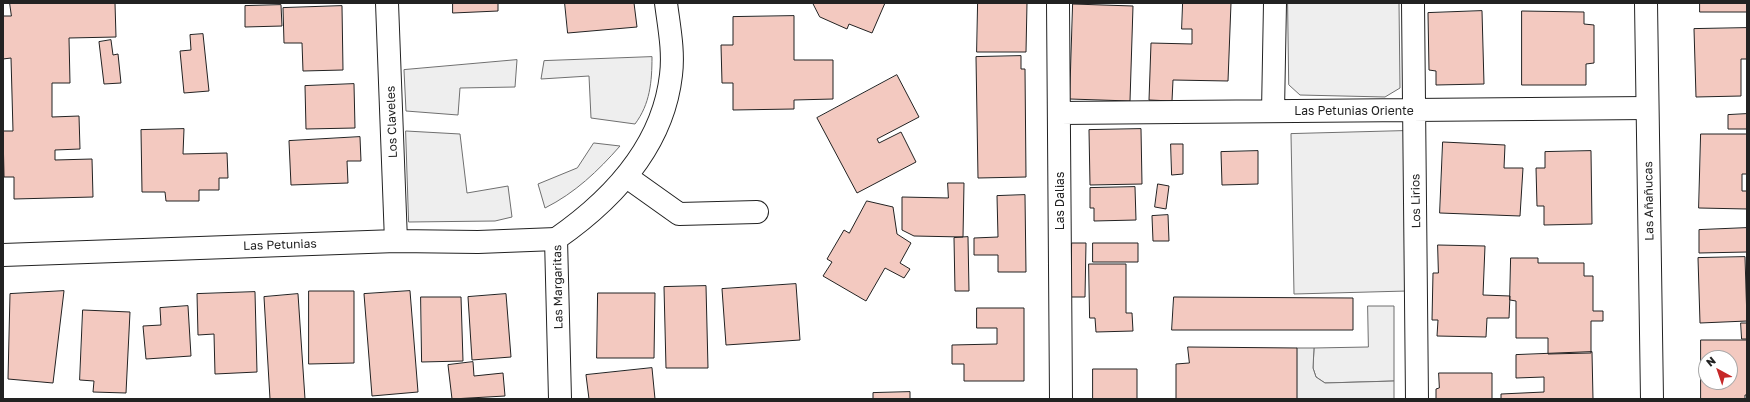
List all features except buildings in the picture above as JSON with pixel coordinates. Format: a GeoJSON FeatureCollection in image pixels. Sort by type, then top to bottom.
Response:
{"type":"FeatureCollection","features":[{"type":"Feature","properties":{"kind":"street","name":"Los Claveles"},"geometry":{"type":"LineString","coordinates":[[387,3],[396,241]]}},
{"type":"Feature","properties":{"kind":"street","name":"Las Margaritas"},"geometry":{"type":"LineString","coordinates":[[560,399],[556,239],[581,222],[627,177],[645,150],[657,126],[666,100],[671,75],[672,46],[666,3]]}},
{"type":"Feature","properties":{"kind":"street","name":"Las Dalias"},"geometry":{"type":"LineString","coordinates":[[1058,3],[1061,399]]}},
{"type":"Feature","properties":{"kind":"street"},"geometry":{"type":"LineString","coordinates":[[1273,111],[1275,3]]}},
{"type":"Feature","properties":{"kind":"street","name":"Los Lirios"},"geometry":{"type":"LineString","coordinates":[[1414,3],[1417,399]]}},
{"type":"Feature","properties":{"kind":"street","name":"Las Añañucas"},"geometry":{"type":"LineString","coordinates":[[1646,3],[1652,399]]}},
{"type":"Feature","properties":{"kind":"street","name":"Las Petunias Oriente"},"geometry":{"type":"LineString","coordinates":[[1060,113],[1647,108]]}},
{"type":"Feature","properties":{"kind":"street"},"geometry":{"type":"LineString","coordinates":[[627,177],[679,214],[757,212]]}},
{"type":"Feature","properties":{"kind":"street","name":"Las Petunias"},"geometry":{"type":"LineString","coordinates":[[3,255],[396,241],[478,242],[556,239]]}},
{"type":"Feature","properties":{"kind":"shaded area"},"geometry":{"type":"Polygon","coordinates":[[[1288,3],[1399,3],[1400,88],[1385,97],[1300,95],[1289,85],[1288,3]]]}},
{"type":"Feature","properties":{"kind":"shaded area"},"geometry":{"type":"Polygon","coordinates":[[[652,57],[651,84],[647,101],[635,124],[591,118],[589,76],[541,79],[544,61],[652,57]]]}},
{"type":"Feature","properties":{"kind":"shaded area"},"geometry":{"type":"Polygon","coordinates":[[[517,60],[515,87],[460,88],[458,115],[406,111],[404,70],[517,60]]]}},
{"type":"Feature","properties":{"kind":"shaded area"},"geometry":{"type":"Polygon","coordinates":[[[406,131],[460,134],[467,193],[508,186],[512,217],[495,221],[409,222],[406,131]]]}},
{"type":"Feature","properties":{"kind":"shaded area"},"geometry":{"type":"Polygon","coordinates":[[[1404,131],[1407,291],[1294,294],[1291,134],[1404,131]]]}},
{"type":"Feature","properties":{"kind":"shaded area"},"geometry":{"type":"Polygon","coordinates":[[[594,143],[620,146],[586,181],[566,196],[545,208],[538,184],[577,168],[594,143]]]}},
{"type":"Feature","properties":{"kind":"shaded area"},"geometry":{"type":"Polygon","coordinates":[[[1368,306],[1394,306],[1394,381],[1325,383],[1316,377],[1313,368],[1314,348],[1368,347],[1368,306]]]}},
{"type":"Feature","properties":{"kind":"shaded area"},"geometry":{"type":"Polygon","coordinates":[[[1297,348],[1314,348],[1313,368],[1316,377],[1325,383],[1394,381],[1394,399],[1297,399],[1297,348]]]}}]}
